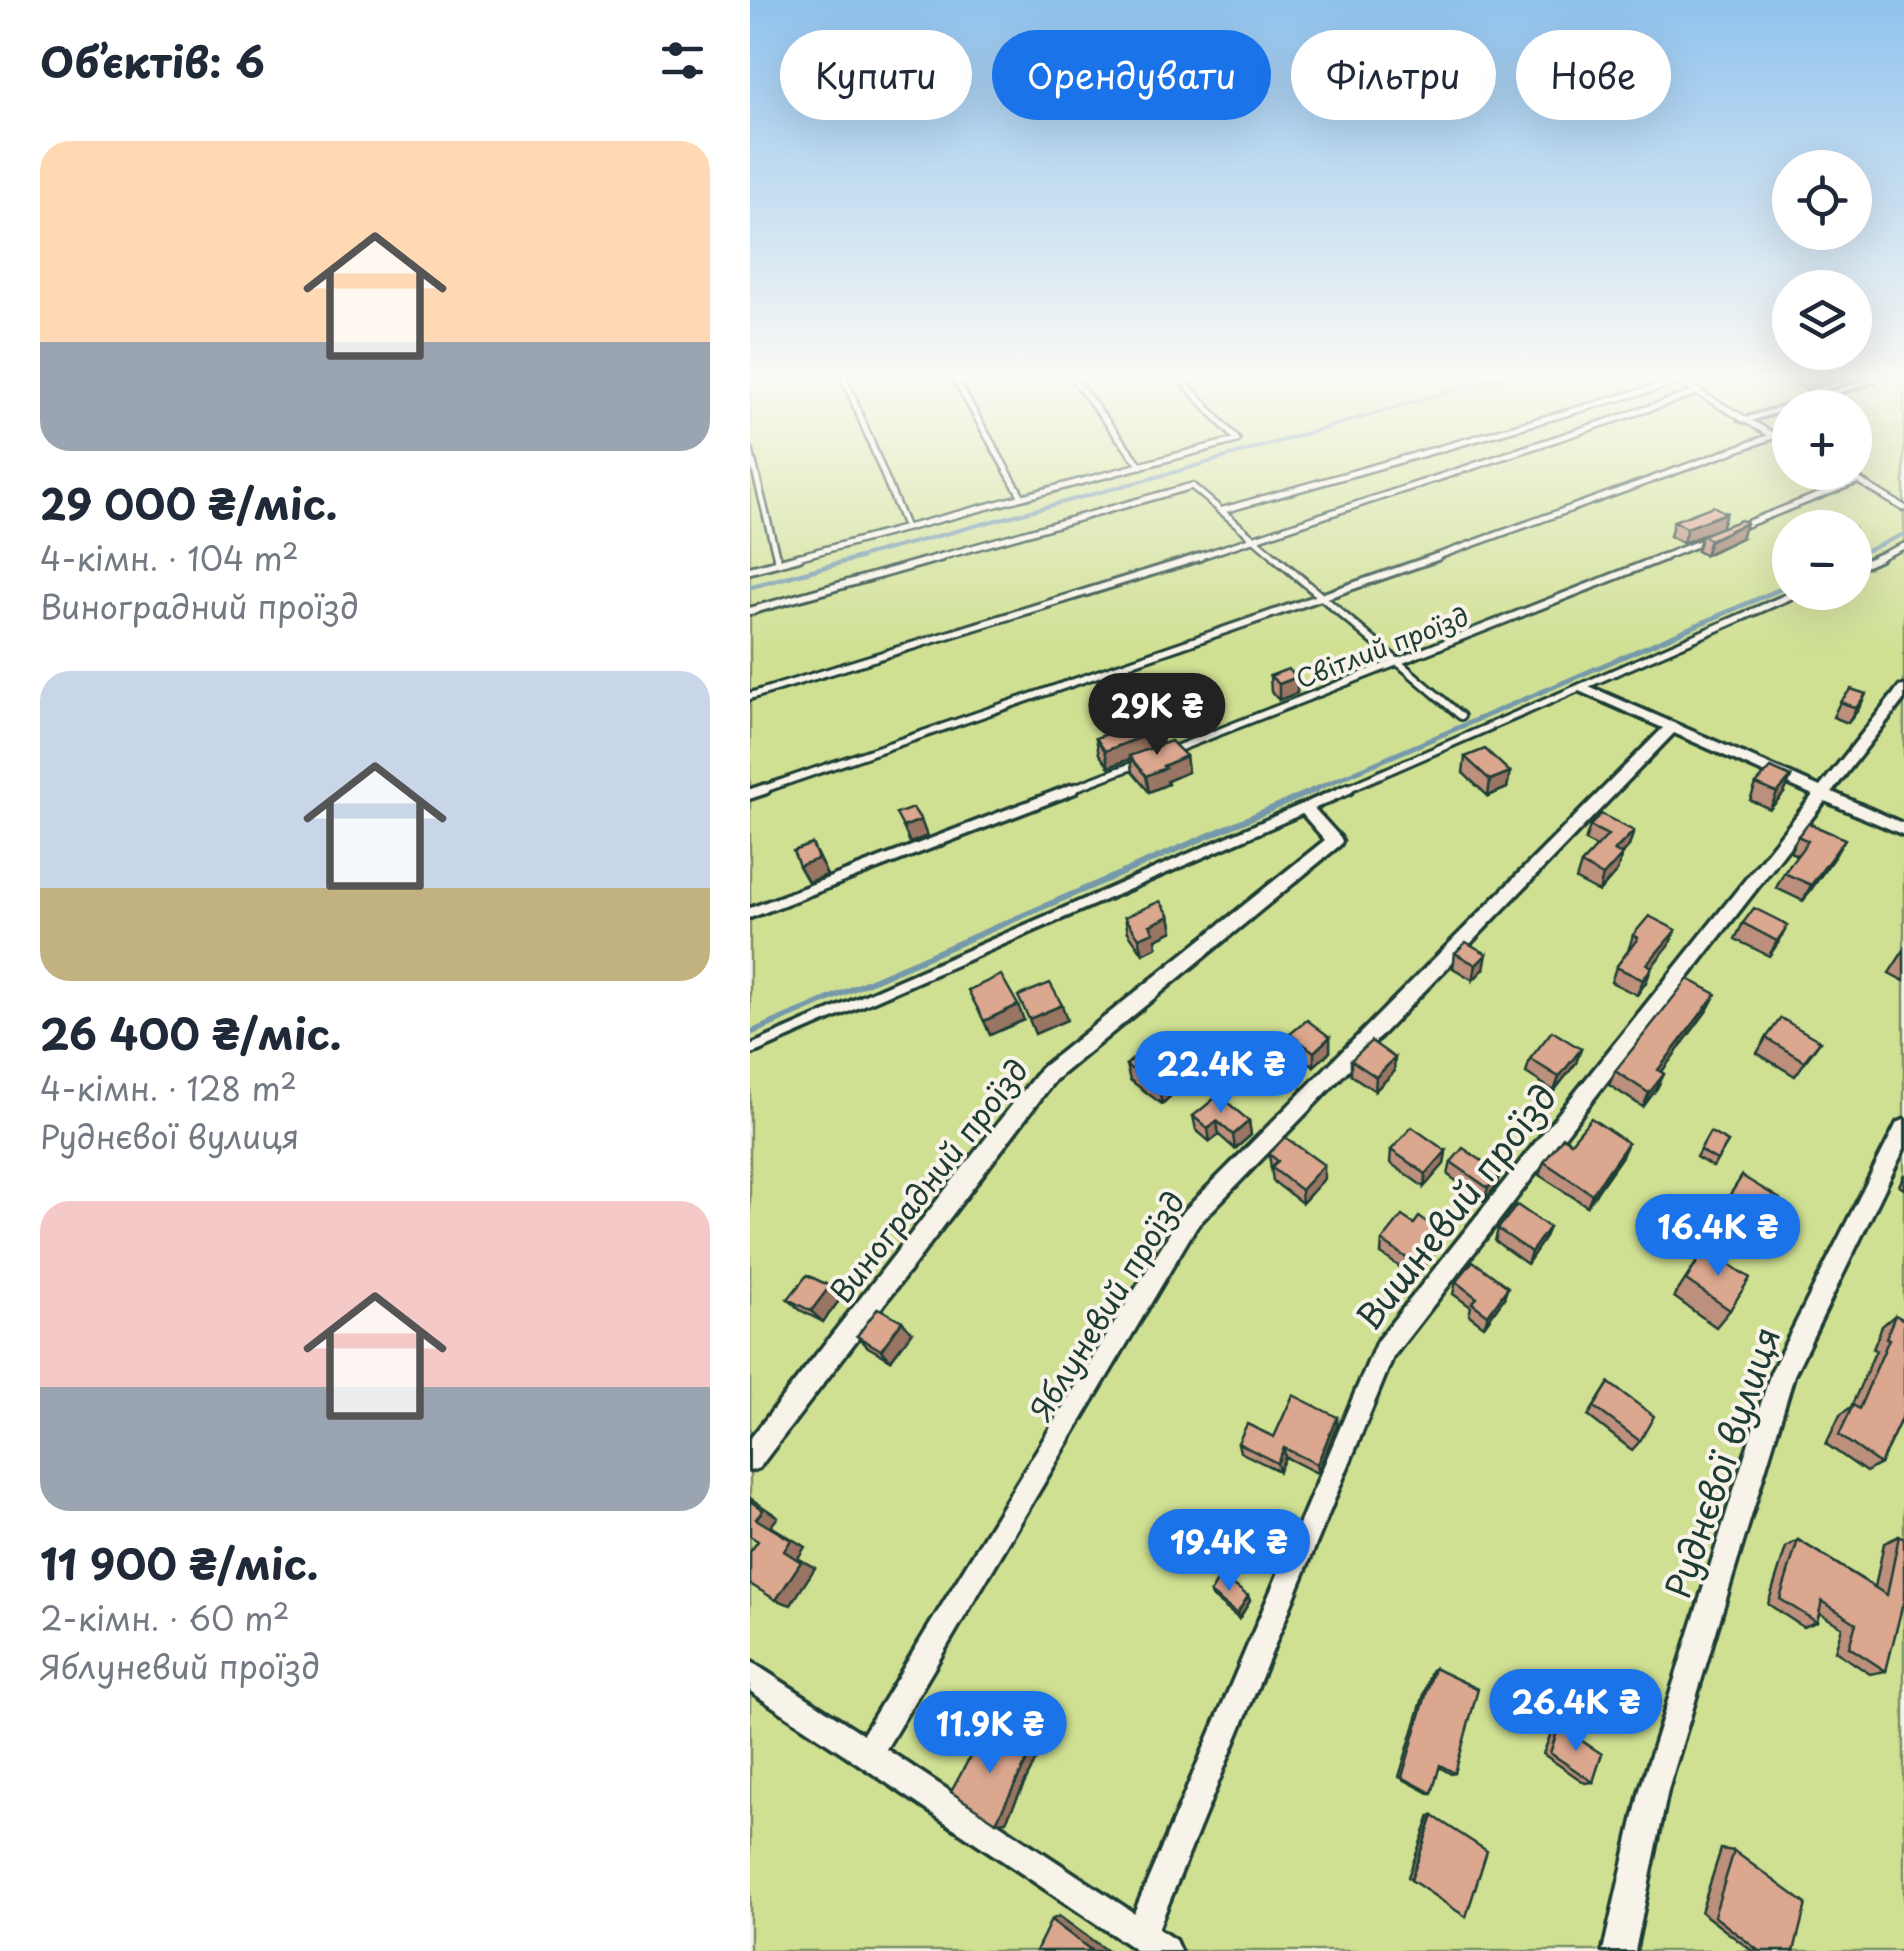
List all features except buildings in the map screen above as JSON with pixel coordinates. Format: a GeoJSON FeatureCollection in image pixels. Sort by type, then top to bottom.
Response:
{"type":"FeatureCollection","features":[{"type":"Feature","properties":{"kind":"street"},"geometry":{"type":"LineString","coordinates":[[1584,688],[1904,830]]}},
{"type":"Feature","properties":{"kind":"street","name":"Вишневий проїзд"},"geometry":{"type":"LineString","coordinates":[[1152,1943],[1385,1349],[1904,690]]}},
{"type":"Feature","properties":{"kind":"street","name":"Яблуневий проїзд"},"geometry":{"type":"LineString","coordinates":[[867,1753],[1189,1220],[1672,727]]}},
{"type":"Feature","properties":{"kind":"street","name":"Виноградний проїзд"},"geometry":{"type":"LineString","coordinates":[[750,1459],[1048,1074],[1334,841],[1306,809]]}},
{"type":"Feature","properties":{"kind":"street","name":"Руднєвої вулиця"},"geometry":{"type":"LineString","coordinates":[[1619,1951],[1654,1790],[1783,1372],[1904,1129]]}},
{"type":"Feature","properties":{"kind":"street"},"geometry":{"type":"LineString","coordinates":[[750,1675],[1152,1943]]}},
{"type":"Feature","properties":{"kind":"lane"},"geometry":{"type":"LineString","coordinates":[[755,468],[778,562]]}},
{"type":"Feature","properties":{"kind":"lane"},"geometry":{"type":"LineString","coordinates":[[882,468],[906,528]]}},
{"type":"Feature","properties":{"kind":"lane"},"geometry":{"type":"LineString","coordinates":[[1006,468],[1022,497]]}},
{"type":"Feature","properties":{"kind":"lane"},"geometry":{"type":"LineString","coordinates":[[750,570],[1133,468]]}},
{"type":"Feature","properties":{"kind":"lane"},"geometry":{"type":"LineString","coordinates":[[1220,511],[1368,468]]}},
{"type":"Feature","properties":{"kind":"lane"},"geometry":{"type":"LineString","coordinates":[[750,696],[1254,540],[1470,468]]}},
{"type":"Feature","properties":{"kind":"lane"},"geometry":{"type":"LineString","coordinates":[[750,794],[1322,598],[1684,468]]}},
{"type":"Feature","properties":{"kind":"lane"},"geometry":{"type":"LineString","coordinates":[[750,611],[1192,486],[1461,716]]}},
{"type":"Feature","properties":{"kind":"lane"},"geometry":{"type":"LineString","coordinates":[[1872,488],[1904,508]]}},
{"type":"Feature","properties":{"kind":"lane"},"geometry":{"type":"LineString","coordinates":[[1731,530],[1833,490]]}},
{"type":"Feature","properties":{"kind":"lane","name":"Світлий проїзд"},"geometry":{"type":"LineString","coordinates":[[750,913],[1712,538]]}},
{"type":"Feature","properties":{"kind":"lane"},"geometry":{"type":"LineString","coordinates":[[1872,560],[1904,546]]}},
{"type":"Feature","properties":{"kind":"lane"},"geometry":{"type":"LineString","coordinates":[[750,1050],[1772,604]]}},
{"type":"Feature","properties":{"kind":"green space"},"geometry":{"type":"Polygon","coordinates":[[[750,468],[1772,468],[1772,490],[1872,490],[1872,468],[1904,468],[1904,1951],[750,1951],[750,468]]]}},
{"type":"Feature","properties":{"kind":"waterway"},"geometry":{"type":"LineString","coordinates":[[852,559],[1189,468]]}},
{"type":"Feature","properties":{"kind":"waterway"},"geometry":{"type":"LineString","coordinates":[[1872,548],[1904,534]]}},
{"type":"Feature","properties":{"kind":"waterway"},"geometry":{"type":"LineString","coordinates":[[750,587],[862,557]]}},
{"type":"Feature","properties":{"kind":"waterway"},"geometry":{"type":"LineString","coordinates":[[1311,791],[1772,593]]}},
{"type":"Feature","properties":{"kind":"waterway"},"geometry":{"type":"LineString","coordinates":[[750,1033],[1317,789]]}}]}
